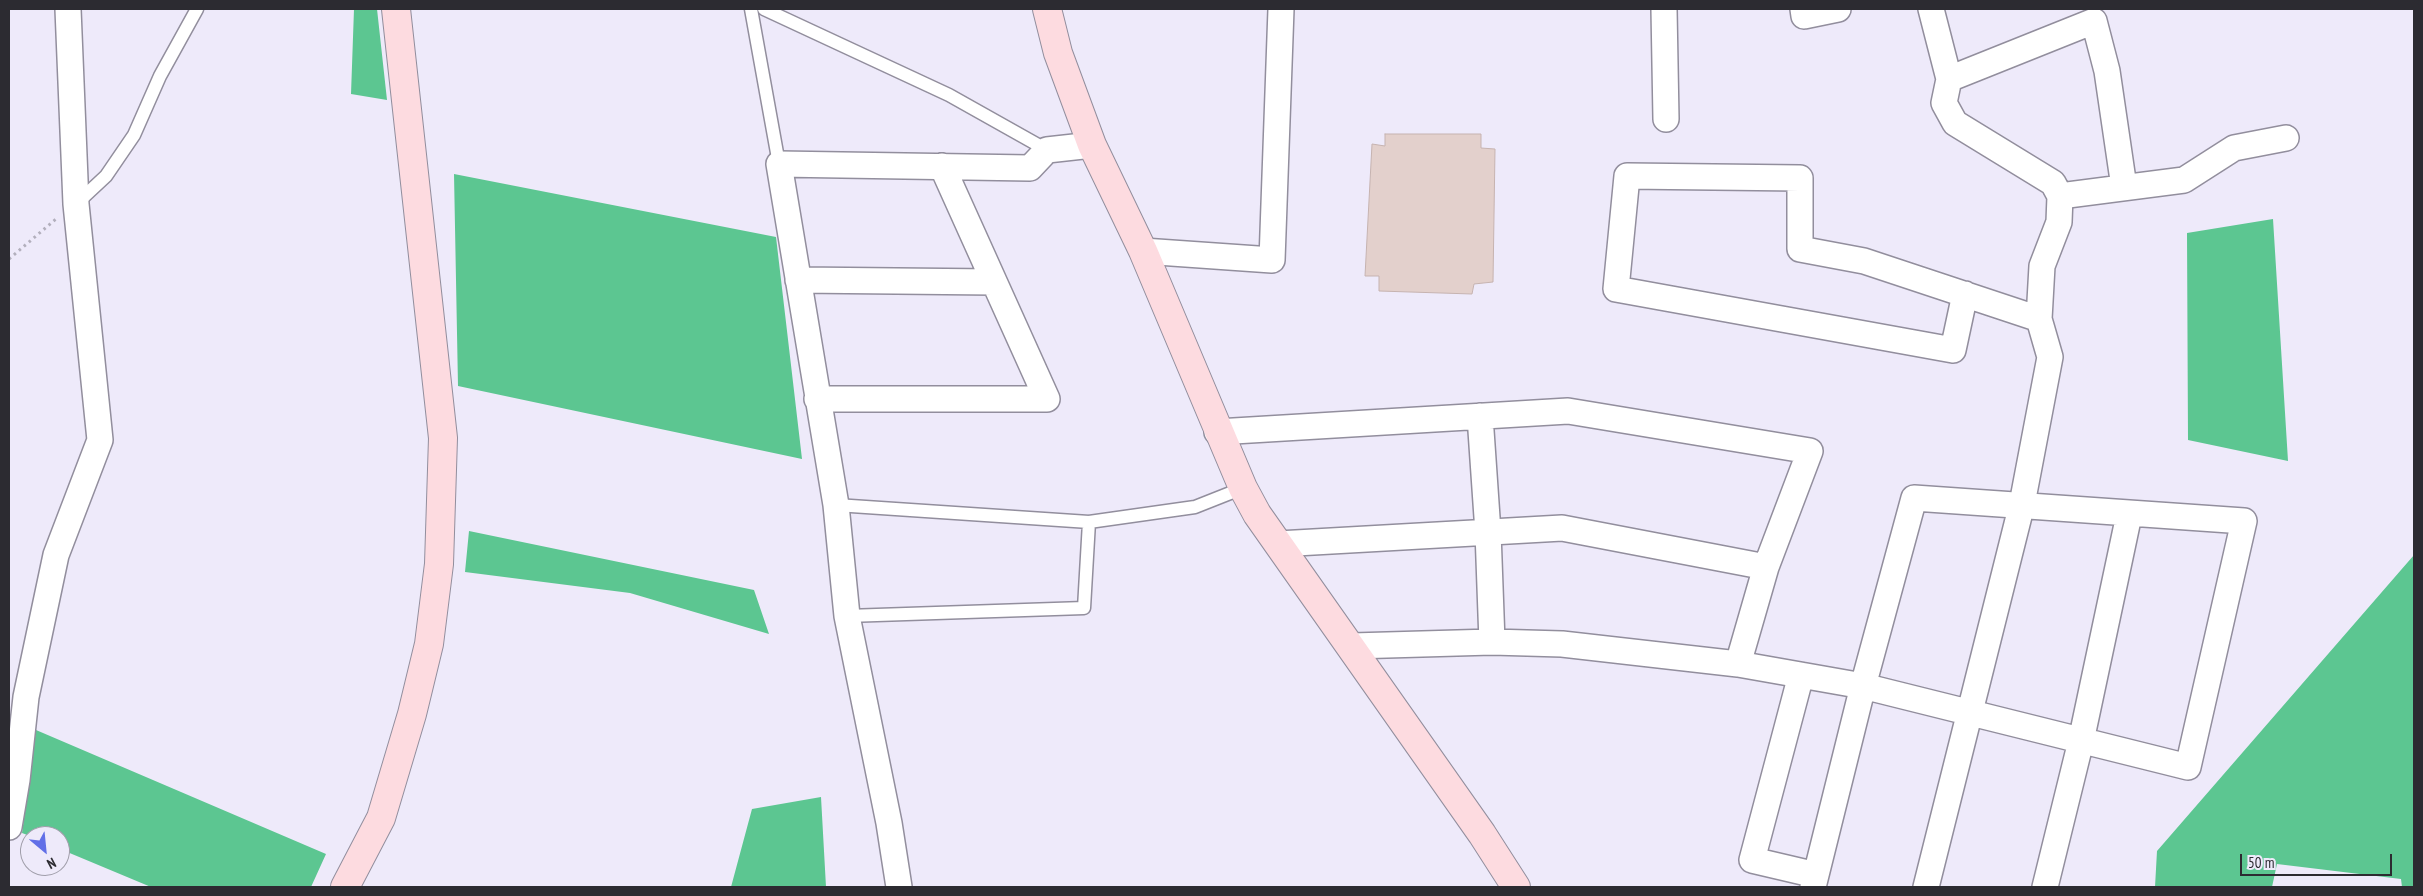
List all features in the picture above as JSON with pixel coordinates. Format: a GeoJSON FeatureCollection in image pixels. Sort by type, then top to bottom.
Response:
{"type":"FeatureCollection","features":[{"type":"Feature","properties":{"kind":"street"},"geometry":{"type":"LineString","coordinates":[[9,827],[17,780],[26,697],[56,555],[100,440],[76,204],[68,9]]}},
{"type":"Feature","properties":{"kind":"street"},"geometry":{"type":"LineString","coordinates":[[345,887],[381,818],[412,714],[429,644],[439,564],[443,438],[396,9]]}},
{"type":"Feature","properties":{"kind":"street"},"geometry":{"type":"LineString","coordinates":[[1047,9],[1058,53],[1092,145],[1143,251],[1217,432],[1243,488],[1257,514],[1352,646],[1482,834],[1516,887]]}},
{"type":"Feature","properties":{"kind":"street"},"geometry":{"type":"LineString","coordinates":[[1143,251],[1272,260],[1281,9]]}},
{"type":"Feature","properties":{"kind":"street"},"geometry":{"type":"LineString","coordinates":[[1664,9],[1666,119]]}},
{"type":"Feature","properties":{"kind":"street"},"geometry":{"type":"LineString","coordinates":[[1803,9],[1804,16],[1838,9]]}},
{"type":"Feature","properties":{"kind":"street"},"geometry":{"type":"LineString","coordinates":[[1926,887],[2022,504],[2050,357],[2039,319],[2042,266],[2059,222],[2060,196],[2053,183],[1970,134],[1955,123],[1944,103],[1949,79],[1931,9]]}},
{"type":"Feature","properties":{"kind":"street"},"geometry":{"type":"LineString","coordinates":[[1949,79],[2094,22],[2107,71],[2124,187]]}},
{"type":"Feature","properties":{"kind":"street"},"geometry":{"type":"LineString","coordinates":[[2060,196],[2184,180],[2234,148],[2286,138]]}},
{"type":"Feature","properties":{"kind":"street"},"geometry":{"type":"LineString","coordinates":[[899,887],[887,813],[846,616],[836,505],[778,164],[1030,168],[1047,150],[1092,145]]}},
{"type":"Feature","properties":{"kind":"street"},"geometry":{"type":"LineString","coordinates":[[817,399],[1047,399],[942,166]]}},
{"type":"Feature","properties":{"kind":"street"},"geometry":{"type":"LineString","coordinates":[[1965,294],[1953,350],[1616,289],[1626,176],[1800,178],[1800,249],[1864,261],[1965,294],[2039,319]]}},
{"type":"Feature","properties":{"kind":"street"},"geometry":{"type":"LineString","coordinates":[[798,280],[994,282]]}},
{"type":"Feature","properties":{"kind":"street"},"geometry":{"type":"LineString","coordinates":[[1217,432],[1568,411],[1810,451],[1766,567],[1738,664]]}},
{"type":"Feature","properties":{"kind":"street"},"geometry":{"type":"LineString","coordinates":[[1480,416],[1488,532],[1492,642]]}},
{"type":"Feature","properties":{"kind":"street"},"geometry":{"type":"LineString","coordinates":[[1352,646],[1492,642],[1562,644],[1738,664],[1801,675],[1863,686],[2188,767],[2244,522],[2128,515],[2022,504],[1914,498],[1863,686],[1815,881],[1752,860],[1801,675]]}},
{"type":"Feature","properties":{"kind":"street"},"geometry":{"type":"LineString","coordinates":[[2045,887],[2081,741],[2128,515]]}},
{"type":"Feature","properties":{"kind":"street"},"geometry":{"type":"LineString","coordinates":[[1278,544],[1562,528],[1766,567]]}},
{"type":"Feature","properties":{"kind":"lane"},"geometry":{"type":"LineString","coordinates":[[76,204],[106,176],[134,135],[160,76],[197,9]]}},
{"type":"Feature","properties":{"kind":"lane"},"geometry":{"type":"LineString","coordinates":[[751,9],[778,164]]}},
{"type":"Feature","properties":{"kind":"lane"},"geometry":{"type":"LineString","coordinates":[[764,9],[948,95],[1047,150]]}},
{"type":"Feature","properties":{"kind":"lane"},"geometry":{"type":"LineString","coordinates":[[836,505],[1088,522],[1195,507],[1243,488]]}},
{"type":"Feature","properties":{"kind":"lane"},"geometry":{"type":"LineString","coordinates":[[846,616],[1084,608],[1088,522]]}},
{"type":"Feature","properties":{"kind":"path"},"geometry":{"type":"LineString","coordinates":[[9,260],[76,204]]}},
{"type":"Feature","properties":{"kind":"green space"},"geometry":{"type":"Polygon","coordinates":[[[354,9],[377,9],[387,100],[351,94],[354,9]]]}},
{"type":"Feature","properties":{"kind":"green space"},"geometry":{"type":"Polygon","coordinates":[[[454,174],[776,237],[802,459],[458,386],[454,174]]]}},
{"type":"Feature","properties":{"kind":"green space"},"geometry":{"type":"Polygon","coordinates":[[[2273,219],[2288,461],[2188,440],[2187,233],[2273,219]]]}},
{"type":"Feature","properties":{"kind":"green space"},"geometry":{"type":"Polygon","coordinates":[[[469,531],[754,590],[769,634],[630,593],[465,572],[469,531]]]}},
{"type":"Feature","properties":{"kind":"green space"},"geometry":{"type":"Polygon","coordinates":[[[2414,555],[2414,887],[2402,887],[2401,879],[2277,864],[2272,887],[2155,887],[2157,851],[2414,555]]]}},
{"type":"Feature","properties":{"kind":"green space"},"geometry":{"type":"Polygon","coordinates":[[[36,730],[326,854],[311,887],[151,887],[70,853],[70,826],[23,826],[36,730]]]}},
{"type":"Feature","properties":{"kind":"green space"},"geometry":{"type":"Polygon","coordinates":[[[821,797],[826,887],[731,887],[752,809],[821,797]]]}},
{"type":"Feature","properties":{"kind":"building"},"geometry":{"type":"Polygon","coordinates":[[[1385,134],[1481,134],[1481,148],[1495,149],[1493,282],[1474,284],[1472,294],[1379,291],[1379,276],[1365,276],[1372,144],[1385,146],[1385,134]]]}}]}
